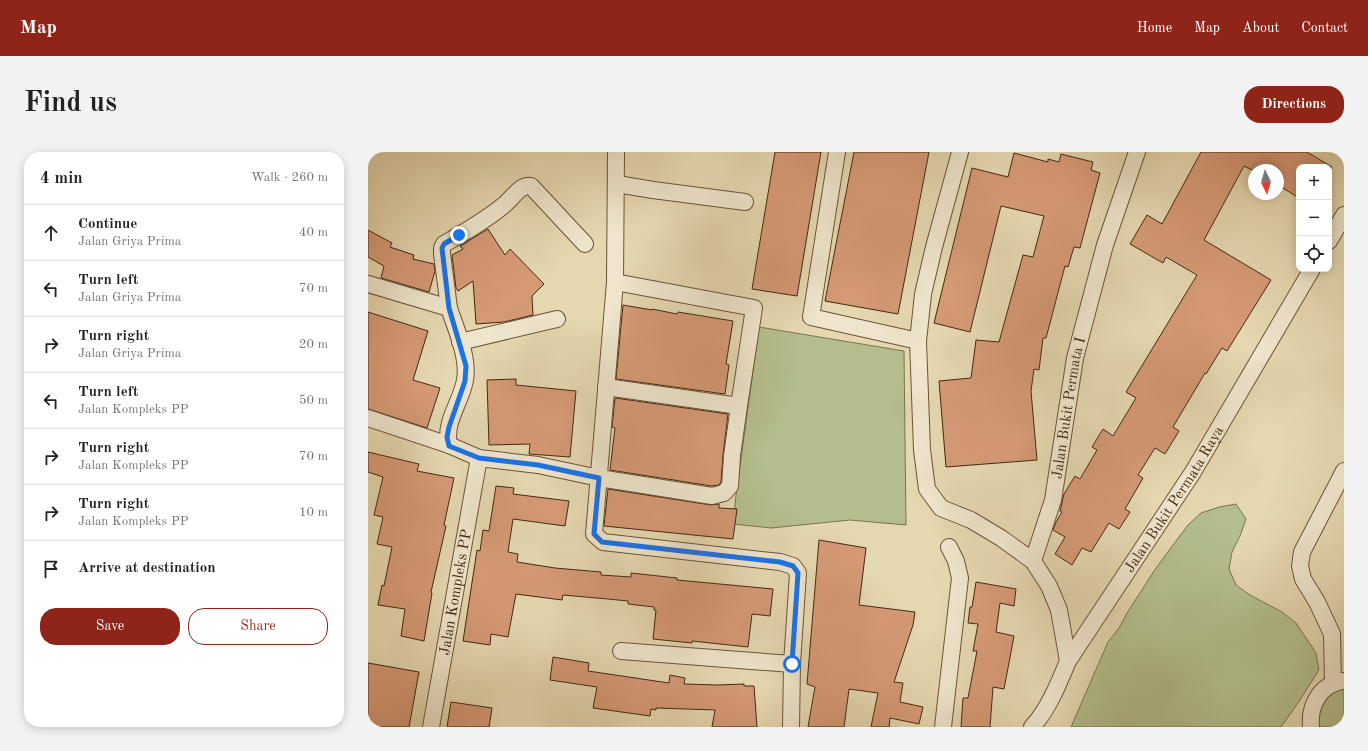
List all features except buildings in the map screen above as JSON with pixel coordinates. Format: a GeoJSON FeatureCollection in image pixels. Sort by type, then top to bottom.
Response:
{"type":"FeatureCollection","features":[{"type":"Feature","properties":{"kind":"street"},"geometry":{"type":"LineString","coordinates":[[616,152],[616,282],[594,534],[602,542],[780,562],[793,566],[798,573],[792,664],[791,727]]}},
{"type":"Feature","properties":{"kind":"street"},"geometry":{"type":"LineString","coordinates":[[837,152],[811,317],[918,341]]}},
{"type":"Feature","properties":{"kind":"street"},"geometry":{"type":"LineString","coordinates":[[960,152],[928,270],[923,294],[918,341],[922,450],[927,490],[941,508],[971,520],[1001,538],[1033,561],[1049,586],[1059,610],[1068,661]]}},
{"type":"Feature","properties":{"kind":"street","name":"Jalan Bukit Permata I"},"geometry":{"type":"LineString","coordinates":[[1033,561],[1053,500],[1075,358],[1105,245],[1137,152]]}},
{"type":"Feature","properties":{"kind":"street"},"geometry":{"type":"LineString","coordinates":[[617,184],[745,202]]}},
{"type":"Feature","properties":{"kind":"street"},"geometry":{"type":"LineString","coordinates":[[449,446],[447,437],[449,427],[465,381],[466,366],[449,308],[442,254],[444,244],[505,205],[524,186],[531,186],[585,244]]}},
{"type":"Feature","properties":{"kind":"street"},"geometry":{"type":"LineString","coordinates":[[1331,236],[1344,215]]}},
{"type":"Feature","properties":{"kind":"street","name":"Jalan Bukit Permata Raya"},"geometry":{"type":"LineString","coordinates":[[1032,727],[1039,719],[1061,679],[1068,661],[1193,472],[1310,272]]}},
{"type":"Feature","properties":{"kind":"street"},"geometry":{"type":"LineString","coordinates":[[368,418],[479,458],[538,465],[599,478],[712,496],[724,493],[730,486],[732,456],[754,308],[616,282]]}},
{"type":"Feature","properties":{"kind":"street"},"geometry":{"type":"LineString","coordinates":[[368,284],[449,308]]}},
{"type":"Feature","properties":{"kind":"street"},"geometry":{"type":"LineString","coordinates":[[460,342],[557,319]]}},
{"type":"Feature","properties":{"kind":"street"},"geometry":{"type":"LineString","coordinates":[[606,387],[739,406]]}},
{"type":"Feature","properties":{"kind":"street","name":"Jalan Kompleks PP"},"geometry":{"type":"LineString","coordinates":[[431,727],[479,458]]}},
{"type":"Feature","properties":{"kind":"street"},"geometry":{"type":"LineString","coordinates":[[1312,727],[1312,710],[1316,699],[1324,690],[1338,682],[1338,632],[1303,579],[1300,566],[1302,552],[1344,471]]}},
{"type":"Feature","properties":{"kind":"street"},"geometry":{"type":"LineString","coordinates":[[943,727],[960,578],[956,561],[949,547]]}},
{"type":"Feature","properties":{"kind":"street"},"geometry":{"type":"LineString","coordinates":[[621,650],[792,664]]}},
{"type":"Feature","properties":{"kind":"green space"},"geometry":{"type":"Polygon","coordinates":[[[759,327],[904,351],[906,525],[850,520],[771,528],[733,524],[759,327]]]}},
{"type":"Feature","properties":{"kind":"green space"},"geometry":{"type":"Polygon","coordinates":[[[1236,504],[1246,519],[1232,552],[1229,569],[1236,585],[1250,595],[1282,612],[1296,623],[1316,653],[1319,670],[1281,727],[1071,727],[1108,642],[1119,628],[1156,568],[1188,525],[1201,513],[1219,507],[1236,504]]]}},
{"type":"Feature","properties":{"kind":"green space"},"geometry":{"type":"Polygon","coordinates":[[[1344,687],[1344,727],[1318,727],[1318,714],[1323,701],[1329,694],[1344,687]]]}},
{"type":"Feature","properties":{"kind":"route"},"geometry":{"type":"LineString","coordinates":[[459,235],[444,244],[442,248],[449,308],[466,366],[465,381],[449,427],[447,437],[449,446],[479,458],[538,465],[599,478],[594,534],[602,542],[780,562],[793,566],[798,573],[792,664]]}}]}
